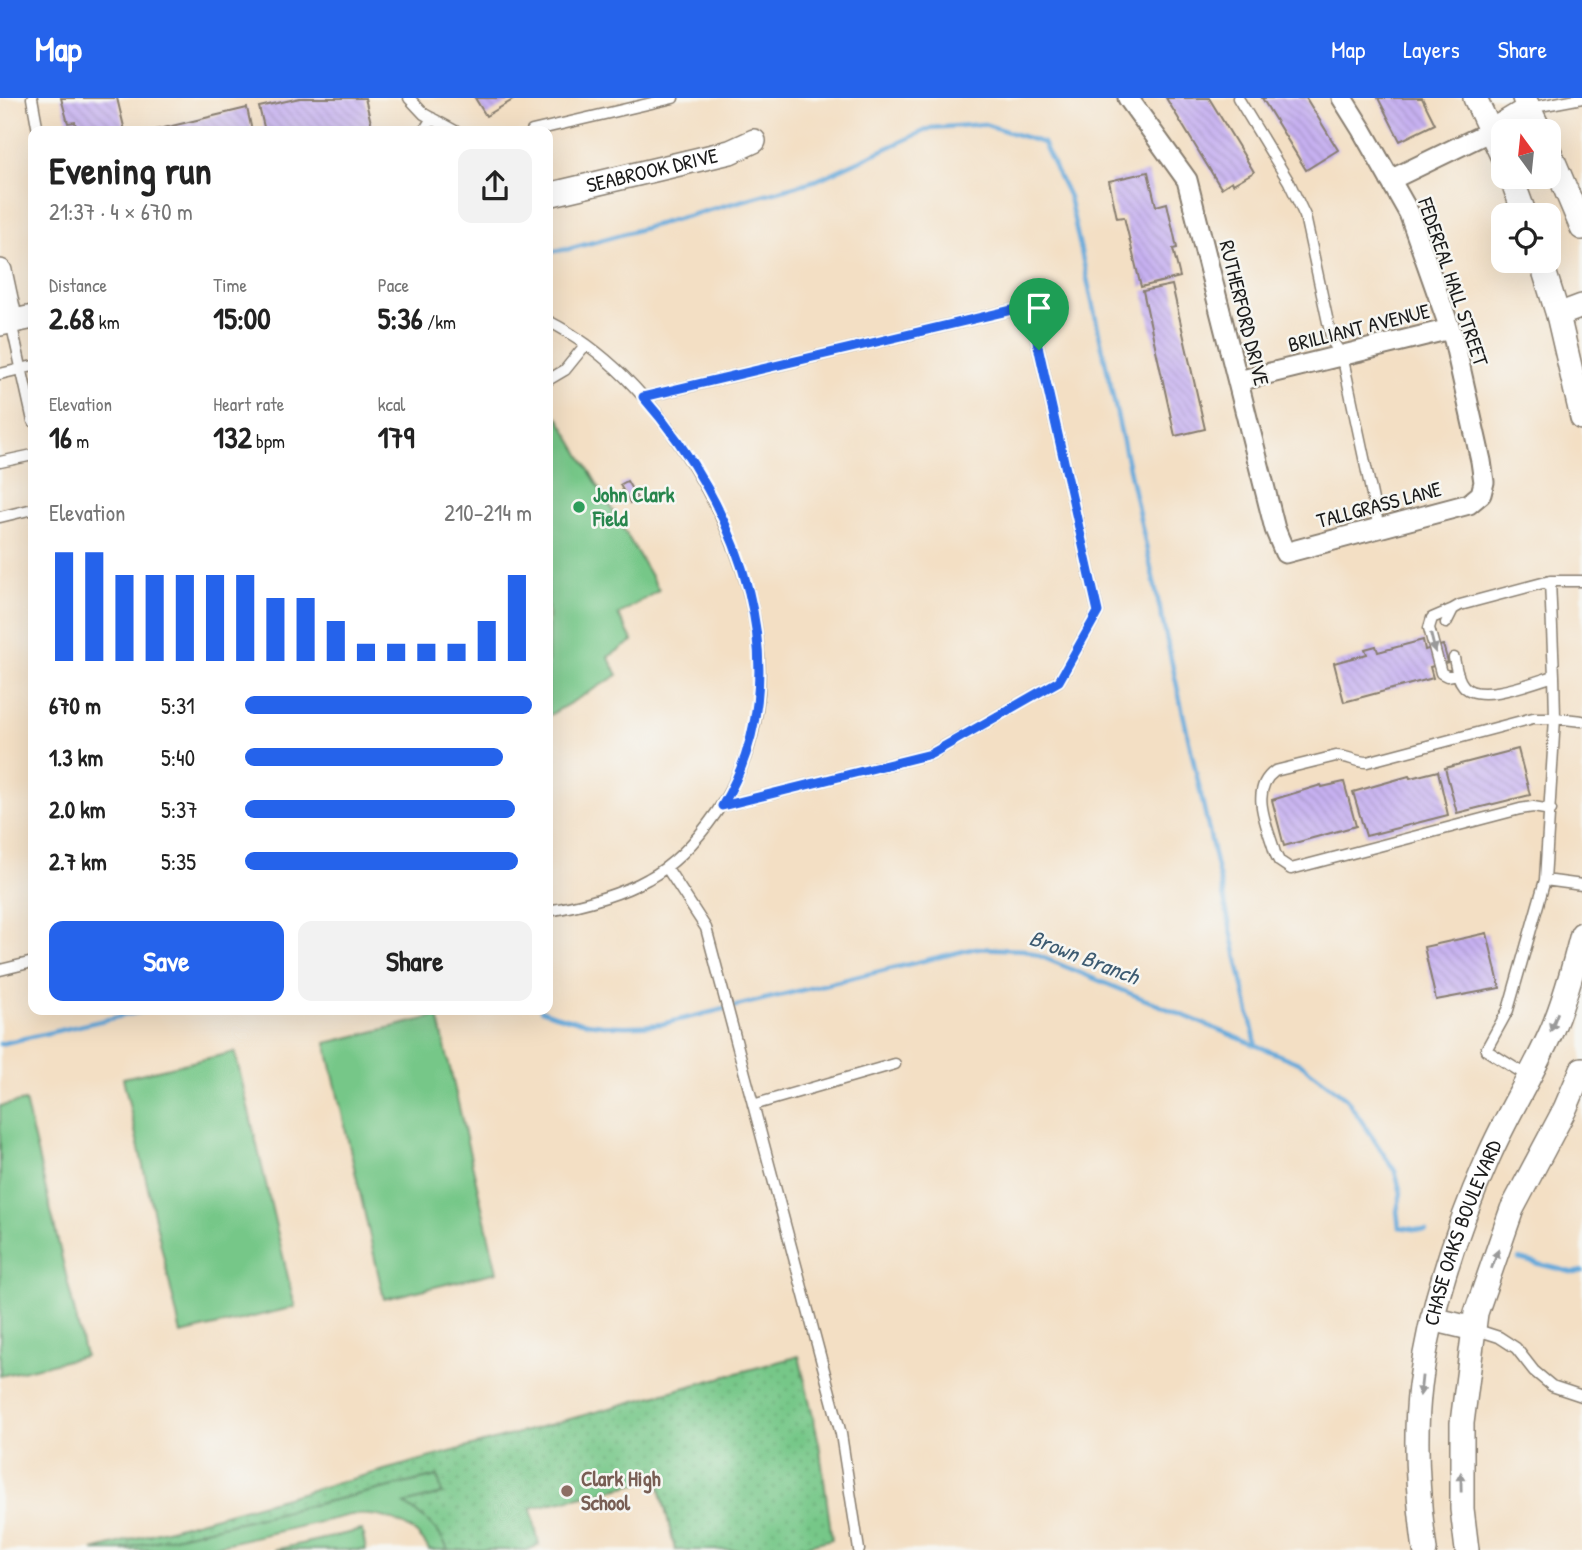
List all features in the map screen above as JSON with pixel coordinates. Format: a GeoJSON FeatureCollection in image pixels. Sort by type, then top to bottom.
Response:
{"type":"FeatureCollection","features":[{"type":"Feature","properties":{"kind":"street","name":"RUTHERFORD DRIVE"},"geometry":{"type":"LineString","coordinates":[[1128,98],[1187,180],[1275,529],[1284,553]]}},
{"type":"Feature","properties":{"kind":"street","name":"FEDEREAL HALL STREET"},"geometry":{"type":"LineString","coordinates":[[1342,98],[1409,212],[1450,329],[1481,461],[1484,482],[1481,494]]}},
{"type":"Feature","properties":{"kind":"street"},"geometry":{"type":"LineString","coordinates":[[1390,180],[1491,131],[1475,98]]}},
{"type":"Feature","properties":{"kind":"street"},"geometry":{"type":"LineString","coordinates":[[1506,119],[1527,103],[1534,119]]}},
{"type":"Feature","properties":{"kind":"street","name":"SEABROOK DRIVE"},"geometry":{"type":"LineString","coordinates":[[553,194],[730,152],[754,141]]}},
{"type":"Feature","properties":{"kind":"street"},"geometry":{"type":"LineString","coordinates":[[1561,179],[1582,229]]}},
{"type":"Feature","properties":{"kind":"street"},"geometry":{"type":"LineString","coordinates":[[0,271],[5,323],[28,318]]}},
{"type":"Feature","properties":{"kind":"street"},"geometry":{"type":"LineString","coordinates":[[1545,273],[1559,315],[1582,418]]}},
{"type":"Feature","properties":{"kind":"street"},"geometry":{"type":"LineString","coordinates":[[1559,315],[1582,306]]}},
{"type":"Feature","properties":{"kind":"street","name":"BRILLIANT AVENUE"},"geometry":{"type":"LineString","coordinates":[[1238,381],[1450,329]]}},
{"type":"Feature","properties":{"kind":"street","name":"TALLGRASS LANE"},"geometry":{"type":"LineString","coordinates":[[1284,553],[1469,504],[1481,494]]}},
{"type":"Feature","properties":{"kind":"street","name":"CHASE OAKS BOULEVARD"},"geometry":{"type":"LineString","coordinates":[[1425,1550],[1420,1488],[1420,1387],[1432,1319],[1468,1208],[1489,1157],[1555,1020],[1582,934]]}},
{"type":"Feature","properties":{"kind":"street","name":"CHASE OAKS BOULEVARD"},"geometry":{"type":"LineString","coordinates":[[1467,1550],[1462,1509],[1461,1465],[1466,1378],[1476,1313],[1512,1209],[1565,1109],[1582,1069]]}},
{"type":"Feature","properties":{"kind":"street"},"geometry":{"type":"LineString","coordinates":[[1432,1319],[1474,1329]]}},
{"type":"Feature","properties":{"kind":"lane"},"geometry":{"type":"LineString","coordinates":[[32,98],[37,126]]}},
{"type":"Feature","properties":{"kind":"lane"},"geometry":{"type":"LineString","coordinates":[[409,98],[424,114],[446,126]]}},
{"type":"Feature","properties":{"kind":"lane"},"geometry":{"type":"LineString","coordinates":[[553,126],[673,98]]}},
{"type":"Feature","properties":{"kind":"lane"},"geometry":{"type":"LineString","coordinates":[[1238,98],[1289,182],[1305,216],[1332,341],[1342,355],[1379,528]]}},
{"type":"Feature","properties":{"kind":"lane"},"geometry":{"type":"LineString","coordinates":[[1527,103],[1582,98]]}},
{"type":"Feature","properties":{"kind":"lane"},"geometry":{"type":"LineString","coordinates":[[427,126],[432,118]]}},
{"type":"Feature","properties":{"kind":"lane"},"geometry":{"type":"LineString","coordinates":[[643,397],[1029,306],[1098,612],[1059,681],[931,754],[722,806]]}},
{"type":"Feature","properties":{"kind":"lane"},"geometry":{"type":"LineString","coordinates":[[5,323],[22,369],[28,397]]}},
{"type":"Feature","properties":{"kind":"lane"},"geometry":{"type":"LineString","coordinates":[[553,324],[586,344],[620,372],[685,452],[710,494],[739,558],[753,606],[760,666],[758,704],[747,755],[722,806],[689,847],[667,868],[622,891],[553,910]]}},
{"type":"Feature","properties":{"kind":"lane"},"geometry":{"type":"LineString","coordinates":[[553,377],[565,370],[586,344]]}},
{"type":"Feature","properties":{"kind":"lane"},"geometry":{"type":"LineString","coordinates":[[0,374],[28,367]]}},
{"type":"Feature","properties":{"kind":"lane"},"geometry":{"type":"LineString","coordinates":[[0,463],[28,456]]}},
{"type":"Feature","properties":{"kind":"lane"},"geometry":{"type":"LineString","coordinates":[[0,517],[28,510]]}},
{"type":"Feature","properties":{"kind":"lane"},"geometry":{"type":"LineString","coordinates":[[1458,674],[1447,676],[1441,673],[1429,628],[1432,618],[1460,605],[1550,581],[1582,581]]}},
{"type":"Feature","properties":{"kind":"lane"},"geometry":{"type":"LineString","coordinates":[[1529,1077],[1486,1050],[1508,1010],[1545,880],[1555,718],[1550,581]]}},
{"type":"Feature","properties":{"kind":"lane"},"geometry":{"type":"LineString","coordinates":[[1446,623],[1453,609]]}},
{"type":"Feature","properties":{"kind":"lane"},"geometry":{"type":"LineString","coordinates":[[1454,658],[1465,688],[1479,695],[1554,676]]}},
{"type":"Feature","properties":{"kind":"lane"},"geometry":{"type":"LineString","coordinates":[[1551,810],[1533,807],[1520,809],[1291,869],[1279,861],[1275,853],[1260,792],[1267,777],[1275,771],[1324,759],[1346,756],[1358,762],[1367,762],[1533,718],[1582,721]]}},
{"type":"Feature","properties":{"kind":"lane"},"geometry":{"type":"LineString","coordinates":[[667,868],[706,928],[841,1434],[856,1549]]}},
{"type":"Feature","properties":{"kind":"lane"},"geometry":{"type":"LineString","coordinates":[[1545,880],[1582,885]]}},
{"type":"Feature","properties":{"kind":"lane"},"geometry":{"type":"LineString","coordinates":[[0,970],[28,963]]}},
{"type":"Feature","properties":{"kind":"lane"},"geometry":{"type":"LineString","coordinates":[[753,1105],[895,1064]]}},
{"type":"Feature","properties":{"kind":"lane"},"geometry":{"type":"LineString","coordinates":[[1474,1329],[1499,1337],[1516,1348],[1534,1371],[1552,1386],[1582,1396]]}},
{"type":"Feature","properties":{"kind":"green space","name":"John Clark Field"},"geometry":{"type":"Polygon","coordinates":[[[558,417],[659,590],[618,615],[633,641],[608,657],[618,675],[553,713],[553,420],[558,417]]]}},
{"type":"Feature","properties":{"kind":"green space"},"geometry":{"type":"Polygon","coordinates":[[[438,1016],[497,1272],[384,1299],[326,1043],[438,1016]]]}},
{"type":"Feature","properties":{"kind":"green space"},"geometry":{"type":"Polygon","coordinates":[[[235,1052],[295,1307],[181,1334],[123,1078],[235,1052]]]}},
{"type":"Feature","properties":{"kind":"green space"},"geometry":{"type":"Polygon","coordinates":[[[25,1101],[85,1356],[0,1376],[0,1106],[25,1101]]]}},
{"type":"Feature","properties":{"kind":"green space","name":"Clark High School"},"geometry":{"type":"Polygon","coordinates":[[[799,1356],[819,1443],[832,1539],[789,1550],[675,1550],[658,1479],[531,1508],[539,1545],[527,1550],[448,1550],[430,1523],[403,1504],[438,1476],[118,1550],[93,1550],[799,1356]]]}},
{"type":"Feature","properties":{"kind":"green space"},"geometry":{"type":"Polygon","coordinates":[[[438,1476],[442,1494],[404,1504],[430,1524],[448,1550],[429,1550],[415,1532],[405,1526],[384,1517],[361,1514],[197,1550],[118,1550],[438,1476]]]}},
{"type":"Feature","properties":{"kind":"green space"},"geometry":{"type":"Polygon","coordinates":[[[362,1530],[366,1550],[274,1550],[362,1530]]]}},
{"type":"Feature","properties":{"kind":"building"},"geometry":{"type":"Polygon","coordinates":[[[61,98],[117,98],[124,126],[76,126],[75,122],[68,123],[61,98]]]}},
{"type":"Feature","properties":{"kind":"building"},"geometry":{"type":"Polygon","coordinates":[[[300,98],[365,98],[372,126],[264,126],[259,107],[300,98]]]}},
{"type":"Feature","properties":{"kind":"building"},"geometry":{"type":"Polygon","coordinates":[[[475,98],[516,98],[486,116],[475,98]]]}},
{"type":"Feature","properties":{"kind":"building"},"geometry":{"type":"Polygon","coordinates":[[[1166,98],[1209,98],[1254,172],[1221,188],[1166,98]]]}},
{"type":"Feature","properties":{"kind":"building"},"geometry":{"type":"Polygon","coordinates":[[[1262,98],[1306,98],[1338,150],[1306,170],[1262,98]]]}},
{"type":"Feature","properties":{"kind":"building"},"geometry":{"type":"Polygon","coordinates":[[[1378,98],[1422,98],[1435,124],[1400,141],[1378,98]]]}},
{"type":"Feature","properties":{"kind":"building"},"geometry":{"type":"Polygon","coordinates":[[[247,108],[251,126],[172,126],[247,108]]]}},
{"type":"Feature","properties":{"kind":"building"},"geometry":{"type":"Polygon","coordinates":[[[1148,172],[1156,206],[1167,203],[1180,277],[1141,287],[1124,217],[1117,218],[1109,181],[1148,172]]]}},
{"type":"Feature","properties":{"kind":"building"},"geometry":{"type":"Polygon","coordinates":[[[1172,285],[1205,429],[1175,436],[1143,291],[1172,285]]]}},
{"type":"Feature","properties":{"kind":"building"},"geometry":{"type":"Polygon","coordinates":[[[627,481],[637,498],[630,503],[620,485],[627,481]]]}},
{"type":"Feature","properties":{"kind":"building"},"geometry":{"type":"Polygon","coordinates":[[[1423,640],[1425,650],[1443,645],[1448,662],[1430,667],[1433,678],[1344,702],[1334,663],[1367,654],[1365,649],[1376,646],[1378,652],[1423,640]]]}},
{"type":"Feature","properties":{"kind":"building"},"geometry":{"type":"Polygon","coordinates":[[[1518,749],[1530,795],[1457,813],[1445,768],[1518,749]]]}},
{"type":"Feature","properties":{"kind":"building"},"geometry":{"type":"Polygon","coordinates":[[[1438,771],[1448,815],[1366,836],[1353,792],[1409,776],[1410,778],[1438,771]]]}},
{"type":"Feature","properties":{"kind":"building"},"geometry":{"type":"Polygon","coordinates":[[[1344,782],[1356,826],[1284,846],[1272,800],[1321,785],[1322,787],[1344,782]]]}},
{"type":"Feature","properties":{"kind":"building"},"geometry":{"type":"Polygon","coordinates":[[[1487,933],[1500,988],[1436,1000],[1424,947],[1487,933]]]}},
{"type":"Feature","properties":{"kind":"waterway"},"geometry":{"type":"LineString","coordinates":[[553,251],[817,180],[931,128],[984,124],[1043,143],[1069,197],[1256,1044]]}},
{"type":"Feature","properties":{"kind":"waterway","name":"Brown Branch"},"geometry":{"type":"LineString","coordinates":[[553,1014],[600,1025],[662,1024],[976,948],[1025,950],[1301,1064],[1346,1098],[1395,1171],[1401,1193],[1397,1211],[1399,1227],[1426,1231]]}},
{"type":"Feature","properties":{"kind":"waterway","name":"Brown Branch"},"geometry":{"type":"LineString","coordinates":[[0,1044],[126,1015]]}},
{"type":"Feature","properties":{"kind":"waterway","name":"Brown Branch"},"geometry":{"type":"LineString","coordinates":[[1519,1259],[1575,1273],[1582,1271]]}},
{"type":"Feature","properties":{"kind":"place","name":"John Clark Field"},"geometry":{"type":"Point","coordinates":[579,507]}},
{"type":"Feature","properties":{"kind":"place","name":"Clark High School"},"geometry":{"type":"Point","coordinates":[567,1491]}},
{"type":"Feature","properties":{"kind":"route"},"geometry":{"type":"LineString","coordinates":[[1029,306],[1039,350],[1098,612],[1059,681],[931,754],[722,806],[736,782],[754,730],[760,688],[757,625],[739,558],[710,494],[685,452],[643,397],[1029,306]]}}]}
